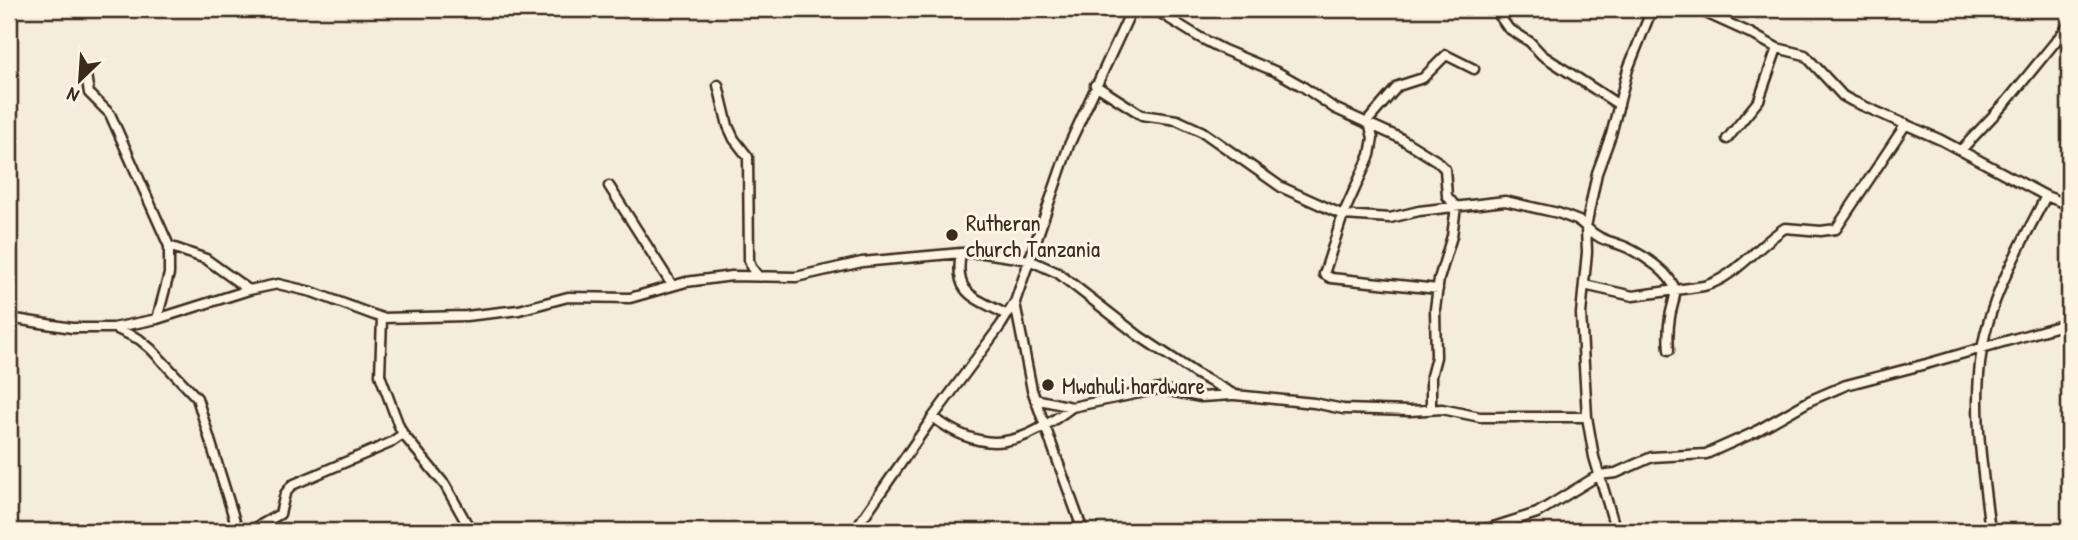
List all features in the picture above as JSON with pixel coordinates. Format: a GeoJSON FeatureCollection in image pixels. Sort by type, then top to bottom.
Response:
{"type":"FeatureCollection","features":[{"type":"Feature","properties":{"kind":"street"},"geometry":{"type":"LineString","coordinates":[[854,531],[1014,302],[1069,145],[1132,9]]}},
{"type":"Feature","properties":{"kind":"street"},"geometry":{"type":"LineString","coordinates":[[1154,9],[1199,37],[1302,86],[1334,108],[1401,138],[1442,165],[1446,173],[1447,196],[1456,207],[1435,309],[1436,357],[1431,376],[1431,409]]}},
{"type":"Feature","properties":{"kind":"street"},"geometry":{"type":"LineString","coordinates":[[1616,531],[1599,475],[1587,417],[1581,314],[1587,252],[1586,227],[1597,173],[1628,69],[1653,9]]}},
{"type":"Feature","properties":{"kind":"street"},"geometry":{"type":"LineString","coordinates":[[1697,9],[1777,48],[1805,55],[1843,96],[1961,150],[2046,197],[2069,205]]}},
{"type":"Feature","properties":{"kind":"street"},"geometry":{"type":"LineString","coordinates":[[1499,15],[1508,28],[1530,42],[1542,55],[1619,105]]}},
{"type":"Feature","properties":{"kind":"street"},"geometry":{"type":"LineString","coordinates":[[1961,150],[2007,101],[2069,25]]}},
{"type":"Feature","properties":{"kind":"street"},"geometry":{"type":"LineString","coordinates":[[1727,139],[1759,100],[1777,48]]}},
{"type":"Feature","properties":{"kind":"street"},"geometry":{"type":"LineString","coordinates":[[1368,124],[1398,86],[1423,78],[1446,55],[1474,69]]}},
{"type":"Feature","properties":{"kind":"street"},"geometry":{"type":"LineString","coordinates":[[85,69],[89,93],[110,114],[169,246],[169,274],[157,319]]}},
{"type":"Feature","properties":{"kind":"street"},"geometry":{"type":"LineString","coordinates":[[718,85],[728,126],[748,157],[749,260],[758,276]]}},
{"type":"Feature","properties":{"kind":"street"},"geometry":{"type":"LineString","coordinates":[[1095,85],[1142,115],[1177,120],[1203,132],[1282,187],[1343,215],[1390,218],[1419,211],[1513,202],[1578,220],[1602,241],[1636,252],[1663,273],[1675,291],[1670,316],[1669,350]]}},
{"type":"Feature","properties":{"kind":"street"},"geometry":{"type":"LineString","coordinates":[[1368,124],[1373,138],[1370,155],[1343,215],[1324,271],[1327,276],[1375,284],[1438,289]]}},
{"type":"Feature","properties":{"kind":"street"},"geometry":{"type":"LineString","coordinates":[[1584,285],[1633,296],[1711,284],[1730,273],[1785,228],[1821,231],[1836,229],[1906,124]]}},
{"type":"Feature","properties":{"kind":"street"},"geometry":{"type":"LineString","coordinates":[[609,186],[673,285]]}},
{"type":"Feature","properties":{"kind":"street"},"geometry":{"type":"LineString","coordinates":[[1990,531],[1977,407],[1982,348],[2005,275],[2046,197]]}},
{"type":"Feature","properties":{"kind":"street"},"geometry":{"type":"LineString","coordinates":[[1587,252],[1602,241]]}},
{"type":"Feature","properties":{"kind":"street"},"geometry":{"type":"LineString","coordinates":[[169,246],[206,259],[249,290]]}},
{"type":"Feature","properties":{"kind":"street"},"geometry":{"type":"LineString","coordinates":[[961,253],[958,272],[964,289],[1007,315]]}},
{"type":"Feature","properties":{"kind":"street"},"geometry":{"type":"LineString","coordinates":[[9,318],[72,328],[113,328],[157,319],[249,290],[278,284],[294,286],[382,318],[491,314],[519,310],[568,297],[630,298],[673,285],[732,276],[806,276],[862,262],[961,253],[1029,260],[1058,272],[1139,336],[1195,373],[1235,395]]}},
{"type":"Feature","properties":{"kind":"street"},"geometry":{"type":"LineString","coordinates":[[1014,302],[1035,399],[1083,531]]}},
{"type":"Feature","properties":{"kind":"street"},"geometry":{"type":"LineString","coordinates":[[382,318],[380,375],[403,434],[445,485],[471,531]]}},
{"type":"Feature","properties":{"kind":"street"},"geometry":{"type":"LineString","coordinates":[[1455,531],[1490,528],[1537,513],[1599,475],[1616,473],[1653,457],[1706,454],[1846,385],[2069,323]]}},
{"type":"Feature","properties":{"kind":"street"},"geometry":{"type":"LineString","coordinates":[[113,328],[139,339],[197,398],[238,531]]}},
{"type":"Feature","properties":{"kind":"street"},"geometry":{"type":"LineString","coordinates":[[1035,399],[1072,407],[1159,389],[1201,397],[1235,395],[1314,403],[1343,409],[1442,409],[1480,417],[1587,417]]}},
{"type":"Feature","properties":{"kind":"street"},"geometry":{"type":"LineString","coordinates":[[933,417],[957,433],[980,441],[1020,439],[1045,428],[1072,407]]}},
{"type":"Feature","properties":{"kind":"street"},"geometry":{"type":"LineString","coordinates":[[250,531],[280,514],[285,494],[292,485],[390,443],[403,434]]}},
{"type":"Feature","properties":{"kind":"place","name":"Rutheran church Tanzania"},"geometry":{"type":"Point","coordinates":[952,235]}},
{"type":"Feature","properties":{"kind":"place","name":"Mwahuli hardware"},"geometry":{"type":"Point","coordinates":[1048,385]}}]}
